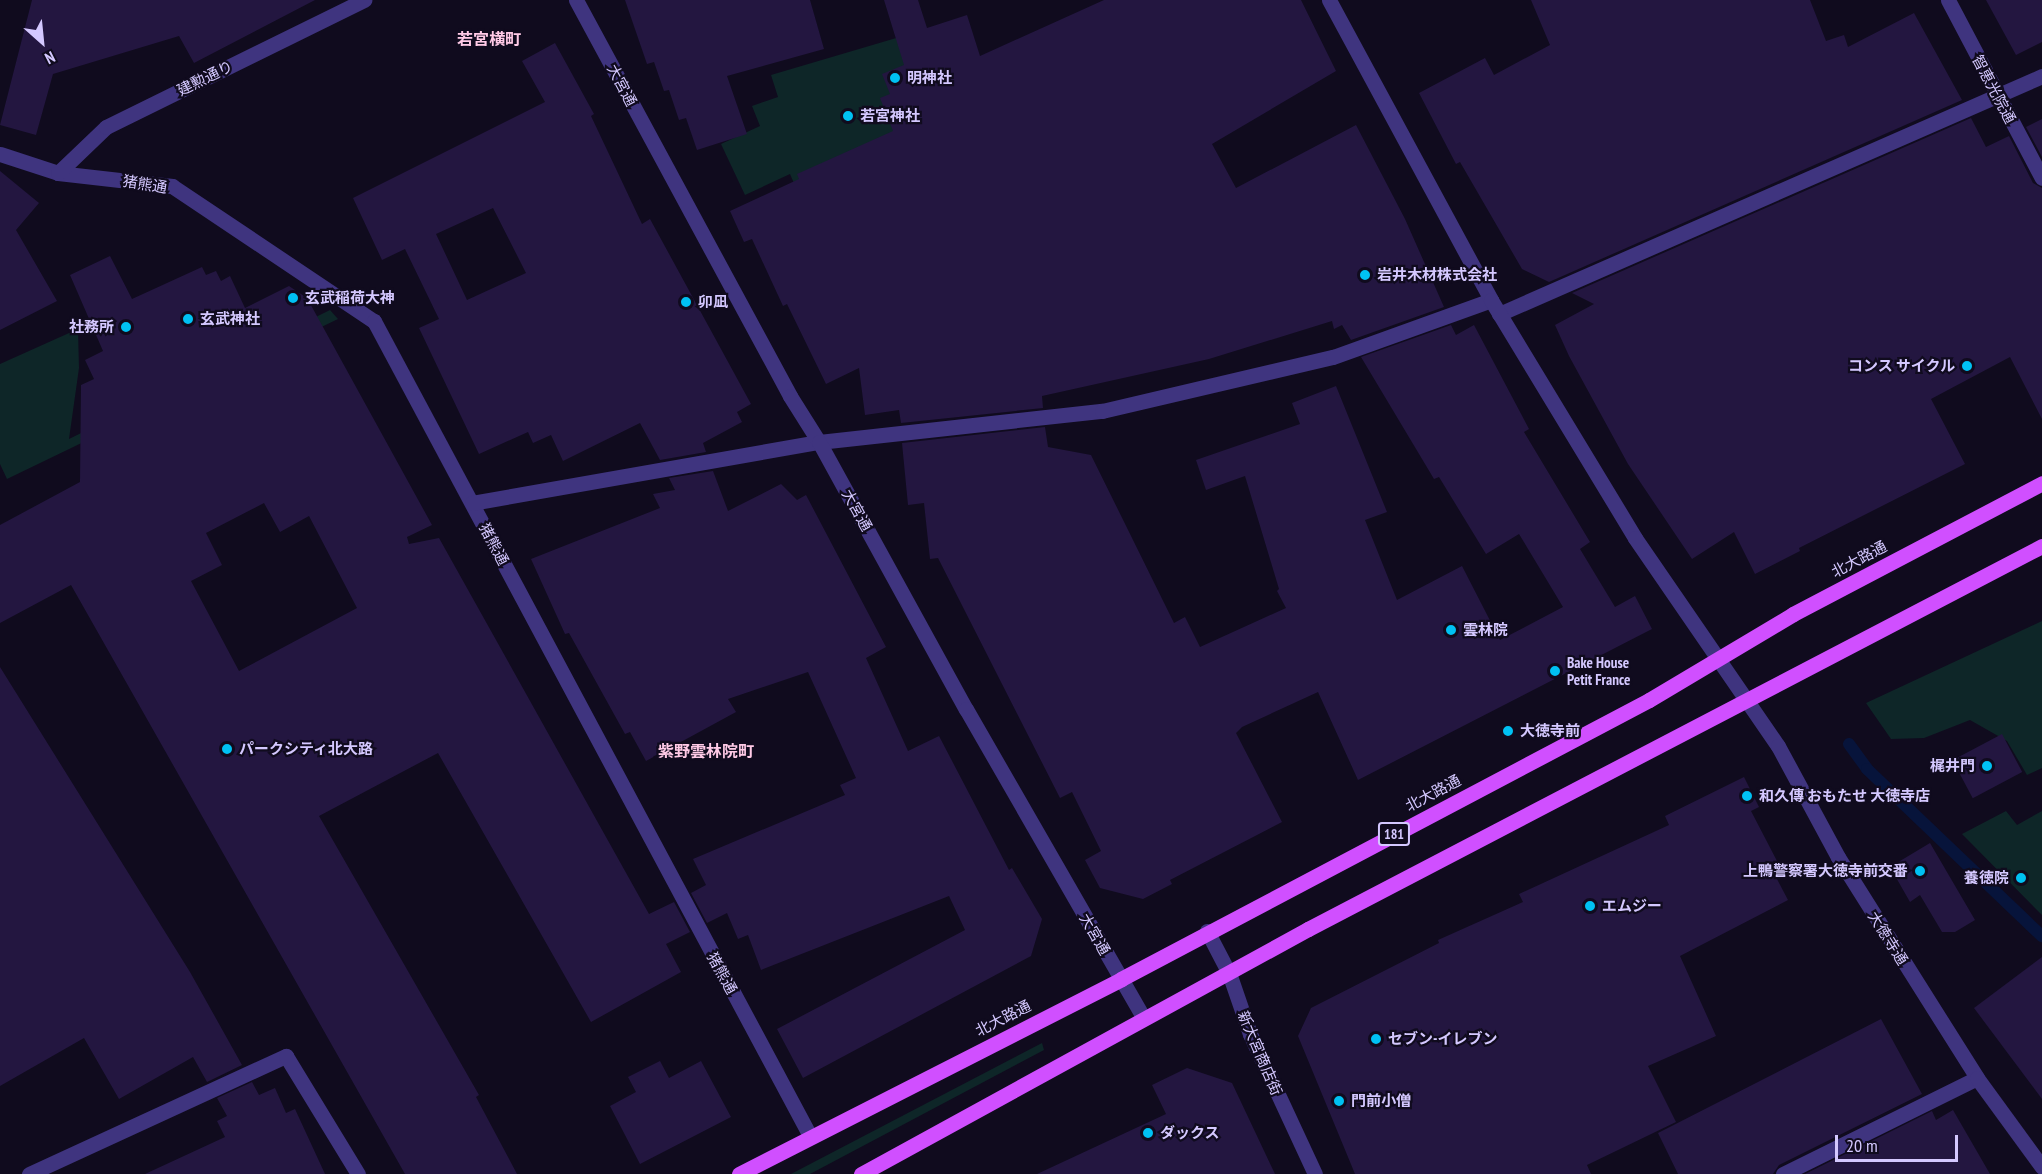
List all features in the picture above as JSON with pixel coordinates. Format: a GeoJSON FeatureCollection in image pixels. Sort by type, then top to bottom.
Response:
{"type":"FeatureCollection","features":[{"type":"Feature","properties":{"kind":"main road","name":"北大路通"},"geometry":{"type":"LineString","coordinates":[[739,1174],[1121,979],[1648,700],[1793,614],[2042,483]]}},
{"type":"Feature","properties":{"kind":"main road"},"geometry":{"type":"LineString","coordinates":[[861,1174],[1143,1017],[2042,546]]}},
{"type":"Feature","properties":{"kind":"street","name":"建勲通り"},"geometry":{"type":"LineString","coordinates":[[58,173],[106,127],[364,0]]}},
{"type":"Feature","properties":{"kind":"street","name":"大宮通"},"geometry":{"type":"LineString","coordinates":[[576,0],[790,396],[819,442],[966,709],[1143,1017]]}},
{"type":"Feature","properties":{"kind":"street","name":"大徳寺通"},"geometry":{"type":"LineString","coordinates":[[1329,0],[1495,307],[1635,538],[1778,746],[1838,857],[1977,1078],[2042,1167]]}},
{"type":"Feature","properties":{"kind":"street","name":"智恵光院通"},"geometry":{"type":"LineString","coordinates":[[1948,0],[2042,178]]}},
{"type":"Feature","properties":{"kind":"street"},"geometry":{"type":"LineString","coordinates":[[472,503],[819,442],[1102,411],[1333,357],[1495,307],[2042,76]]}},
{"type":"Feature","properties":{"kind":"street","name":"猪熊通"},"geometry":{"type":"LineString","coordinates":[[0,154],[58,173],[172,186],[374,321],[810,1136]]}},
{"type":"Feature","properties":{"kind":"street","name":"新大宮商店街"},"geometry":{"type":"LineString","coordinates":[[1207,932],[1229,973],[1250,1034],[1314,1174]]}},
{"type":"Feature","properties":{"kind":"street"},"geometry":{"type":"LineString","coordinates":[[29,1174],[286,1056],[358,1174]]}},
{"type":"Feature","properties":{"kind":"street"},"geometry":{"type":"LineString","coordinates":[[1783,1174],[1977,1078]]}},
{"type":"Feature","properties":{"kind":"green space","name":"若宮神社"},"geometry":{"type":"Polygon","coordinates":[[[903,36],[954,150],[808,216],[790,174],[745,195],[721,144],[760,126],[752,106],[778,97],[771,75],[903,36]]]}},
{"type":"Feature","properties":{"kind":"green space"},"geometry":{"type":"Polygon","coordinates":[[[330,310],[338,319],[7,479],[0,464],[0,364],[78,329],[79,368],[69,439],[330,310]]]}},
{"type":"Feature","properties":{"kind":"green space"},"geometry":{"type":"Polygon","coordinates":[[[2042,621],[2042,768],[2027,775],[2007,741],[1970,720],[1924,738],[1891,739],[1866,703],[2042,621]]]}},
{"type":"Feature","properties":{"kind":"green space","name":"養徳院"},"geometry":{"type":"Polygon","coordinates":[[[2006,811],[2017,825],[2042,811],[2042,915],[1962,834],[2006,811]]]}},
{"type":"Feature","properties":{"kind":"green space"},"geometry":{"type":"Polygon","coordinates":[[[1042,1043],[1044,1050],[810,1174],[791,1174],[1042,1043]]]}},
{"type":"Feature","properties":{"kind":"building"},"geometry":{"type":"Polygon","coordinates":[[[32,0],[315,0],[194,63],[179,36],[53,74],[36,135],[0,125],[32,0]]]}},
{"type":"Feature","properties":{"kind":"building"},"geometry":{"type":"Polygon","coordinates":[[[625,0],[810,0],[824,49],[727,76],[747,134],[697,150],[686,118],[679,120],[669,90],[664,91],[654,62],[647,64],[625,0]]]}},
{"type":"Feature","properties":{"kind":"building"},"geometry":{"type":"Polygon","coordinates":[[[884,0],[918,0],[927,28],[967,15],[980,56],[1104,0],[1301,0],[1336,71],[1212,144],[1236,188],[1356,125],[1405,219],[1444,307],[1351,340],[1342,325],[1334,329],[1332,321],[1209,359],[1042,396],[1043,408],[901,423],[899,410],[865,415],[859,368],[826,384],[787,304],[783,306],[752,239],[744,242],[730,211],[799,179],[797,174],[893,131],[880,98],[890,94],[882,74],[904,65],[884,0]]]}},
{"type":"Feature","properties":{"kind":"building"},"geometry":{"type":"Polygon","coordinates":[[[1531,0],[1810,0],[1826,41],[1844,35],[1848,47],[1914,13],[1962,100],[1549,282],[1522,269],[1460,162],[1456,164],[1419,93],[1485,58],[1494,75],[1550,45],[1531,0]]]}},
{"type":"Feature","properties":{"kind":"building"},"geometry":{"type":"Polygon","coordinates":[[[1986,0],[2042,0],[2042,42],[2016,55],[1986,0]]]}},
{"type":"Feature","properties":{"kind":"building"},"geometry":{"type":"Polygon","coordinates":[[[555,43],[594,114],[591,116],[642,224],[650,219],[751,404],[737,412],[742,422],[703,443],[706,452],[660,460],[640,423],[563,461],[551,435],[533,443],[528,432],[479,454],[419,328],[439,319],[405,249],[382,260],[353,198],[545,102],[522,61],[555,43]],[[493,208],[436,234],[467,300],[526,273],[493,208]]]}},
{"type":"Feature","properties":{"kind":"building"},"geometry":{"type":"Polygon","coordinates":[[[1971,118],[1986,147],[2009,136],[2033,183],[2042,188],[2042,419],[2010,357],[1931,399],[1965,464],[1799,548],[1800,551],[1755,574],[1734,532],[1692,559],[1628,464],[1569,356],[1555,325],[1594,304],[1572,293],[1971,118]]]}},
{"type":"Feature","properties":{"kind":"building"},"geometry":{"type":"Polygon","coordinates":[[[2042,119],[2042,157],[2026,127],[2042,119]]]}},
{"type":"Feature","properties":{"kind":"building"},"geometry":{"type":"Polygon","coordinates":[[[0,171],[39,203],[16,230],[57,301],[0,330],[0,171]]]}},
{"type":"Feature","properties":{"kind":"building","name":"パークシティ北大路"},"geometry":{"type":"Polygon","coordinates":[[[110,256],[132,299],[202,267],[206,275],[216,271],[221,281],[230,276],[245,308],[289,286],[307,298],[432,525],[407,537],[409,544],[439,538],[649,914],[674,902],[690,932],[666,944],[681,972],[591,1022],[438,753],[319,816],[479,1095],[476,1097],[517,1174],[405,1174],[71,585],[0,623],[0,525],[80,482],[81,385],[94,379],[85,360],[103,351],[70,275],[110,256]],[[264,503],[206,533],[222,565],[191,581],[239,671],[357,608],[309,516],[280,532],[264,503]]]}},
{"type":"Feature","properties":{"kind":"building"},"geometry":{"type":"Polygon","coordinates":[[[1451,325],[1456,335],[1474,325],[1529,429],[1524,432],[1590,542],[1580,549],[1615,607],[1635,596],[1652,629],[1358,780],[1318,692],[1242,727],[1236,733],[1282,822],[1170,880],[1172,884],[1143,899],[1100,888],[1085,860],[1101,851],[1072,792],[1060,798],[938,558],[930,559],[924,503],[908,505],[902,443],[1045,427],[1048,447],[1091,455],[1174,623],[1185,617],[1200,647],[1286,608],[1277,591],[1279,589],[1245,476],[1206,490],[1196,460],[1300,424],[1292,403],[1336,386],[1387,512],[1365,520],[1397,600],[1462,566],[1500,640],[1563,607],[1519,534],[1486,554],[1439,477],[1434,479],[1361,357],[1451,325]]]}},
{"type":"Feature","properties":{"kind":"building"},"geometry":{"type":"Polygon","coordinates":[[[713,471],[728,511],[781,484],[797,500],[806,495],[886,647],[866,658],[908,751],[939,736],[1009,870],[1012,868],[1042,919],[1031,956],[803,1078],[777,1029],[965,930],[949,896],[761,970],[748,935],[738,939],[727,913],[707,923],[691,893],[706,885],[693,859],[845,795],[840,785],[856,778],[808,672],[728,699],[736,712],[646,761],[630,732],[625,734],[569,633],[565,634],[531,559],[660,508],[653,494],[675,490],[669,478],[713,471]]]}},
{"type":"Feature","properties":{"kind":"building"},"geometry":{"type":"Polygon","coordinates":[[[0,667],[190,972],[242,1065],[207,1082],[193,1057],[119,1099],[84,1038],[0,1086],[0,667]]]}},
{"type":"Feature","properties":{"kind":"building","name":"梶井門"},"geometry":{"type":"Polygon","coordinates":[[[2002,734],[2022,772],[1973,798],[1953,760],[2002,734]]]}},
{"type":"Feature","properties":{"kind":"building"},"geometry":{"type":"Polygon","coordinates":[[[1744,777],[1759,807],[1751,811],[1777,861],[1769,864],[1788,900],[1680,956],[1716,1036],[1648,1066],[1676,1122],[1587,1165],[1591,1174],[1355,1174],[1298,1036],[1311,1008],[1439,943],[1438,940],[1523,902],[1519,894],[1669,825],[1665,816],[1744,777]]]}},
{"type":"Feature","properties":{"kind":"building"},"geometry":{"type":"Polygon","coordinates":[[[1930,843],[1975,920],[1955,932],[1942,932],[1920,895],[1910,902],[1890,867],[1930,843]]]}},
{"type":"Feature","properties":{"kind":"building"},"geometry":{"type":"Polygon","coordinates":[[[2042,957],[2042,1099],[1974,1008],[2042,957]]]}},
{"type":"Feature","properties":{"kind":"building"},"geometry":{"type":"Polygon","coordinates":[[[1881,1019],[1922,1094],[1779,1165],[1773,1174],[1678,1174],[1658,1133],[1881,1019]]]}},
{"type":"Feature","properties":{"kind":"building"},"geometry":{"type":"Polygon","coordinates":[[[660,1061],[669,1078],[701,1061],[731,1117],[640,1164],[610,1106],[636,1092],[628,1077],[660,1061]]]}},
{"type":"Feature","properties":{"kind":"building"},"geometry":{"type":"Polygon","coordinates":[[[1187,1068],[1232,1083],[1275,1174],[1037,1174],[1166,1114],[1152,1085],[1187,1068]]]}},
{"type":"Feature","properties":{"kind":"building"},"geometry":{"type":"Polygon","coordinates":[[[252,1082],[259,1095],[275,1088],[286,1113],[295,1109],[325,1174],[145,1174],[225,1137],[217,1121],[227,1116],[217,1098],[252,1082]]]}},
{"type":"Feature","properties":{"kind":"building"},"geometry":{"type":"Polygon","coordinates":[[[1953,1110],[1990,1174],[1805,1174],[1932,1111],[1936,1120],[1953,1110]]]}},
{"type":"Feature","properties":{"kind":"waterway"},"geometry":{"type":"LineString","coordinates":[[1849,744],[1867,769],[2042,936]]}},
{"type":"Feature","properties":{"kind":"place","name":"明神社"},"geometry":{"type":"Point","coordinates":[895,78]}},
{"type":"Feature","properties":{"kind":"place","name":"若宮神社"},"geometry":{"type":"Point","coordinates":[848,116]}},
{"type":"Feature","properties":{"kind":"place","name":"岩井木材株式会社"},"geometry":{"type":"Point","coordinates":[1365,275]}},
{"type":"Feature","properties":{"kind":"place","name":"玄武稲荷大神"},"geometry":{"type":"Point","coordinates":[293,298]}},
{"type":"Feature","properties":{"kind":"place","name":"卯凪"},"geometry":{"type":"Point","coordinates":[686,302]}},
{"type":"Feature","properties":{"kind":"place","name":"玄武神社"},"geometry":{"type":"Point","coordinates":[188,319]}},
{"type":"Feature","properties":{"kind":"place","name":"社務所"},"geometry":{"type":"Point","coordinates":[126,327]}},
{"type":"Feature","properties":{"kind":"place","name":"コンス サイクル"},"geometry":{"type":"Point","coordinates":[1967,366]}},
{"type":"Feature","properties":{"kind":"place","name":"雲林院"},"geometry":{"type":"Point","coordinates":[1451,630]}},
{"type":"Feature","properties":{"kind":"place","name":"Bake House Petit France"},"geometry":{"type":"Point","coordinates":[1555,671]}},
{"type":"Feature","properties":{"kind":"place","name":"大徳寺前"},"geometry":{"type":"Point","coordinates":[1508,731]}},
{"type":"Feature","properties":{"kind":"place","name":"パークシティ北大路"},"geometry":{"type":"Point","coordinates":[227,749]}},
{"type":"Feature","properties":{"kind":"place","name":"梶井門"},"geometry":{"type":"Point","coordinates":[1987,766]}},
{"type":"Feature","properties":{"kind":"place","name":"和久傳 おもたせ 大徳寺店"},"geometry":{"type":"Point","coordinates":[1747,796]}},
{"type":"Feature","properties":{"kind":"place","name":"上鴨警察署大徳寺前交番"},"geometry":{"type":"Point","coordinates":[1920,871]}},
{"type":"Feature","properties":{"kind":"place","name":"養徳院"},"geometry":{"type":"Point","coordinates":[2021,878]}},
{"type":"Feature","properties":{"kind":"place","name":"エムジー"},"geometry":{"type":"Point","coordinates":[1590,906]}},
{"type":"Feature","properties":{"kind":"place","name":"セブン-イレブン"},"geometry":{"type":"Point","coordinates":[1376,1039]}},
{"type":"Feature","properties":{"kind":"place","name":"門前小僧"},"geometry":{"type":"Point","coordinates":[1339,1101]}},
{"type":"Feature","properties":{"kind":"place","name":"ダックス"},"geometry":{"type":"Point","coordinates":[1148,1133]}},
{"type":"Feature","properties":{"kind":"district","name":"若宮横町"},"geometry":{"type":"Point","coordinates":[489,39]}},
{"type":"Feature","properties":{"kind":"district","name":"紫野雲林院町"},"geometry":{"type":"Point","coordinates":[706,751]}}]}
